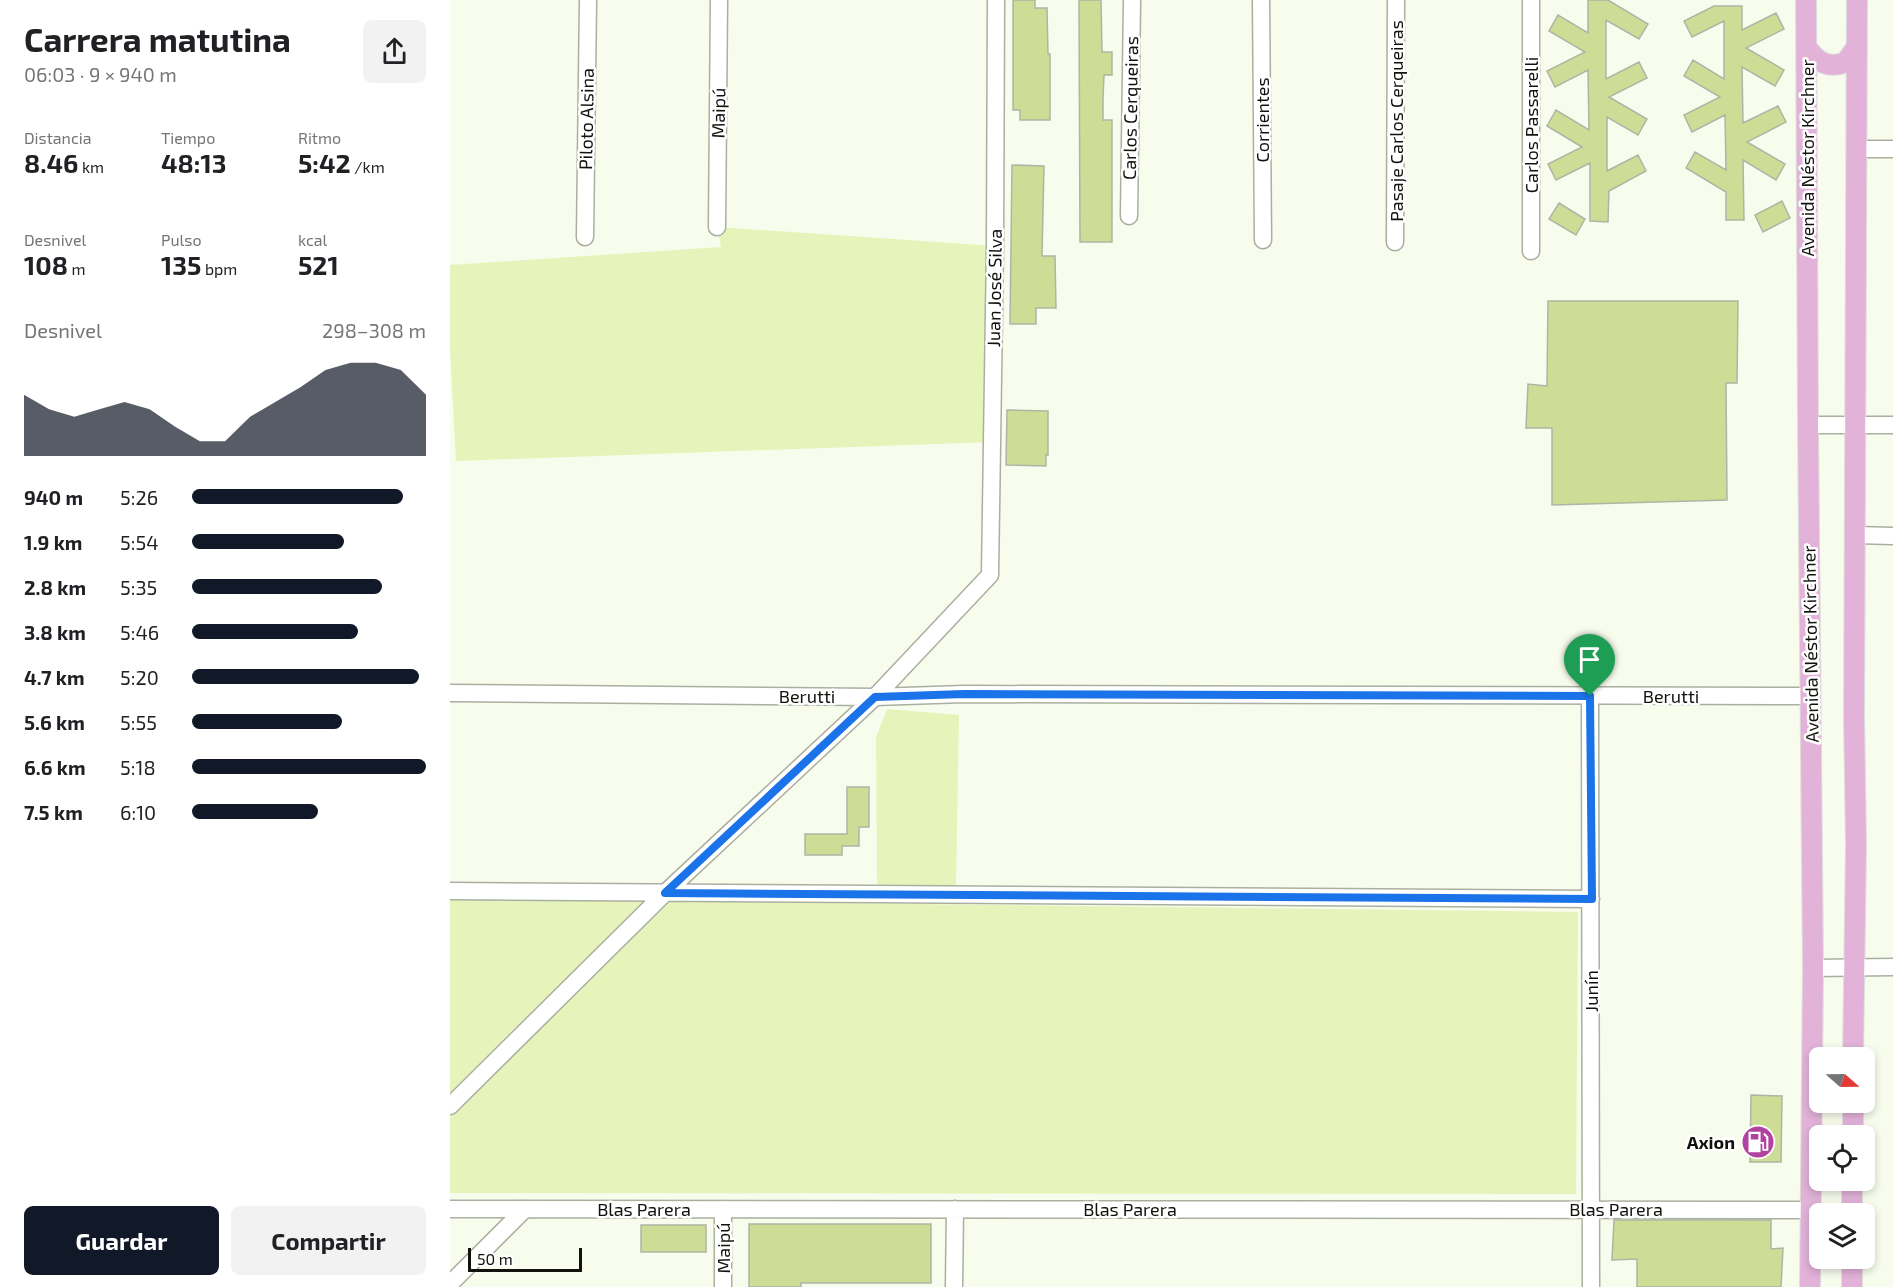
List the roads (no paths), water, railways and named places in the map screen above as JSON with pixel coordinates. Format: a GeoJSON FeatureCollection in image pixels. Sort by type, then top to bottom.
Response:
{"type":"FeatureCollection","features":[{"type":"Feature","properties":{"kind":"main road","name":"Avenida Néstor Kirchner"},"geometry":{"type":"LineString","coordinates":[[1806,0],[1813,968],[1810,1203]]}},
{"type":"Feature","properties":{"kind":"main road"},"geometry":{"type":"LineString","coordinates":[[1853,1047],[1856,845],[1854,425],[1857,0]]}},
{"type":"Feature","properties":{"kind":"main road"},"geometry":{"type":"LineString","coordinates":[[1807,48],[1813,57],[1830,66],[1846,62],[1856,48]]}},
{"type":"Feature","properties":{"kind":"main road","name":"Avenida Néstor Kirchner"},"geometry":{"type":"LineString","coordinates":[[1810,1269],[1810,1287]]}},
{"type":"Feature","properties":{"kind":"main road"},"geometry":{"type":"LineString","coordinates":[[1852,1269],[1852,1287]]}},
{"type":"Feature","properties":{"kind":"street","name":"Piloto Alsina"},"geometry":{"type":"LineString","coordinates":[[585,237],[588,0]]}},
{"type":"Feature","properties":{"kind":"street","name":"Maipú"},"geometry":{"type":"LineString","coordinates":[[717,227],[719,0]]}},
{"type":"Feature","properties":{"kind":"street","name":"Juan José Silva"},"geometry":{"type":"LineString","coordinates":[[875,697],[990,575],[996,234],[996,0]]}},
{"type":"Feature","properties":{"kind":"street","name":"Carlos Cerqueiras"},"geometry":{"type":"LineString","coordinates":[[1129,216],[1132,0]]}},
{"type":"Feature","properties":{"kind":"street","name":"Corrientes"},"geometry":{"type":"LineString","coordinates":[[1261,0],[1263,240]]}},
{"type":"Feature","properties":{"kind":"street","name":"Pasaje Carlos Cerqueiras"},"geometry":{"type":"LineString","coordinates":[[1395,242],[1396,0]]}},
{"type":"Feature","properties":{"kind":"street","name":"Carlos Passarelli"},"geometry":{"type":"LineString","coordinates":[[1531,0],[1531,251]]}},
{"type":"Feature","properties":{"kind":"street"},"geometry":{"type":"LineString","coordinates":[[1856,149],[1893,149]]}},
{"type":"Feature","properties":{"kind":"street"},"geometry":{"type":"LineString","coordinates":[[1808,425],[1893,425]]}},
{"type":"Feature","properties":{"kind":"street"},"geometry":{"type":"LineString","coordinates":[[1854,535],[1893,536]]}},
{"type":"Feature","properties":{"kind":"street","name":"Berutti"},"geometry":{"type":"LineString","coordinates":[[450,693],[875,697],[964,694],[1811,696]]}},
{"type":"Feature","properties":{"kind":"street","name":"Junín"},"geometry":{"type":"LineString","coordinates":[[1590,696],[1591,1287]]}},
{"type":"Feature","properties":{"kind":"street"},"geometry":{"type":"LineString","coordinates":[[450,1106],[665,893],[875,697]]}},
{"type":"Feature","properties":{"kind":"street"},"geometry":{"type":"LineString","coordinates":[[450,891],[1592,899]]}},
{"type":"Feature","properties":{"kind":"street"},"geometry":{"type":"LineString","coordinates":[[1813,968],[1893,967]]}},
{"type":"Feature","properties":{"kind":"street","name":"Blas Parera"},"geometry":{"type":"LineString","coordinates":[[450,1209],[1809,1210]]}},
{"type":"Feature","properties":{"kind":"street"},"geometry":{"type":"LineString","coordinates":[[450,1284],[525,1209]]}},
{"type":"Feature","properties":{"kind":"street","name":"Maipú"},"geometry":{"type":"LineString","coordinates":[[723,1209],[723,1287]]}},
{"type":"Feature","properties":{"kind":"street"},"geometry":{"type":"LineString","coordinates":[[954,1209],[954,1287]]}},
{"type":"Feature","properties":{"kind":"place","name":"Axion"},"geometry":{"type":"Point","coordinates":[1758,1142]}}]}
